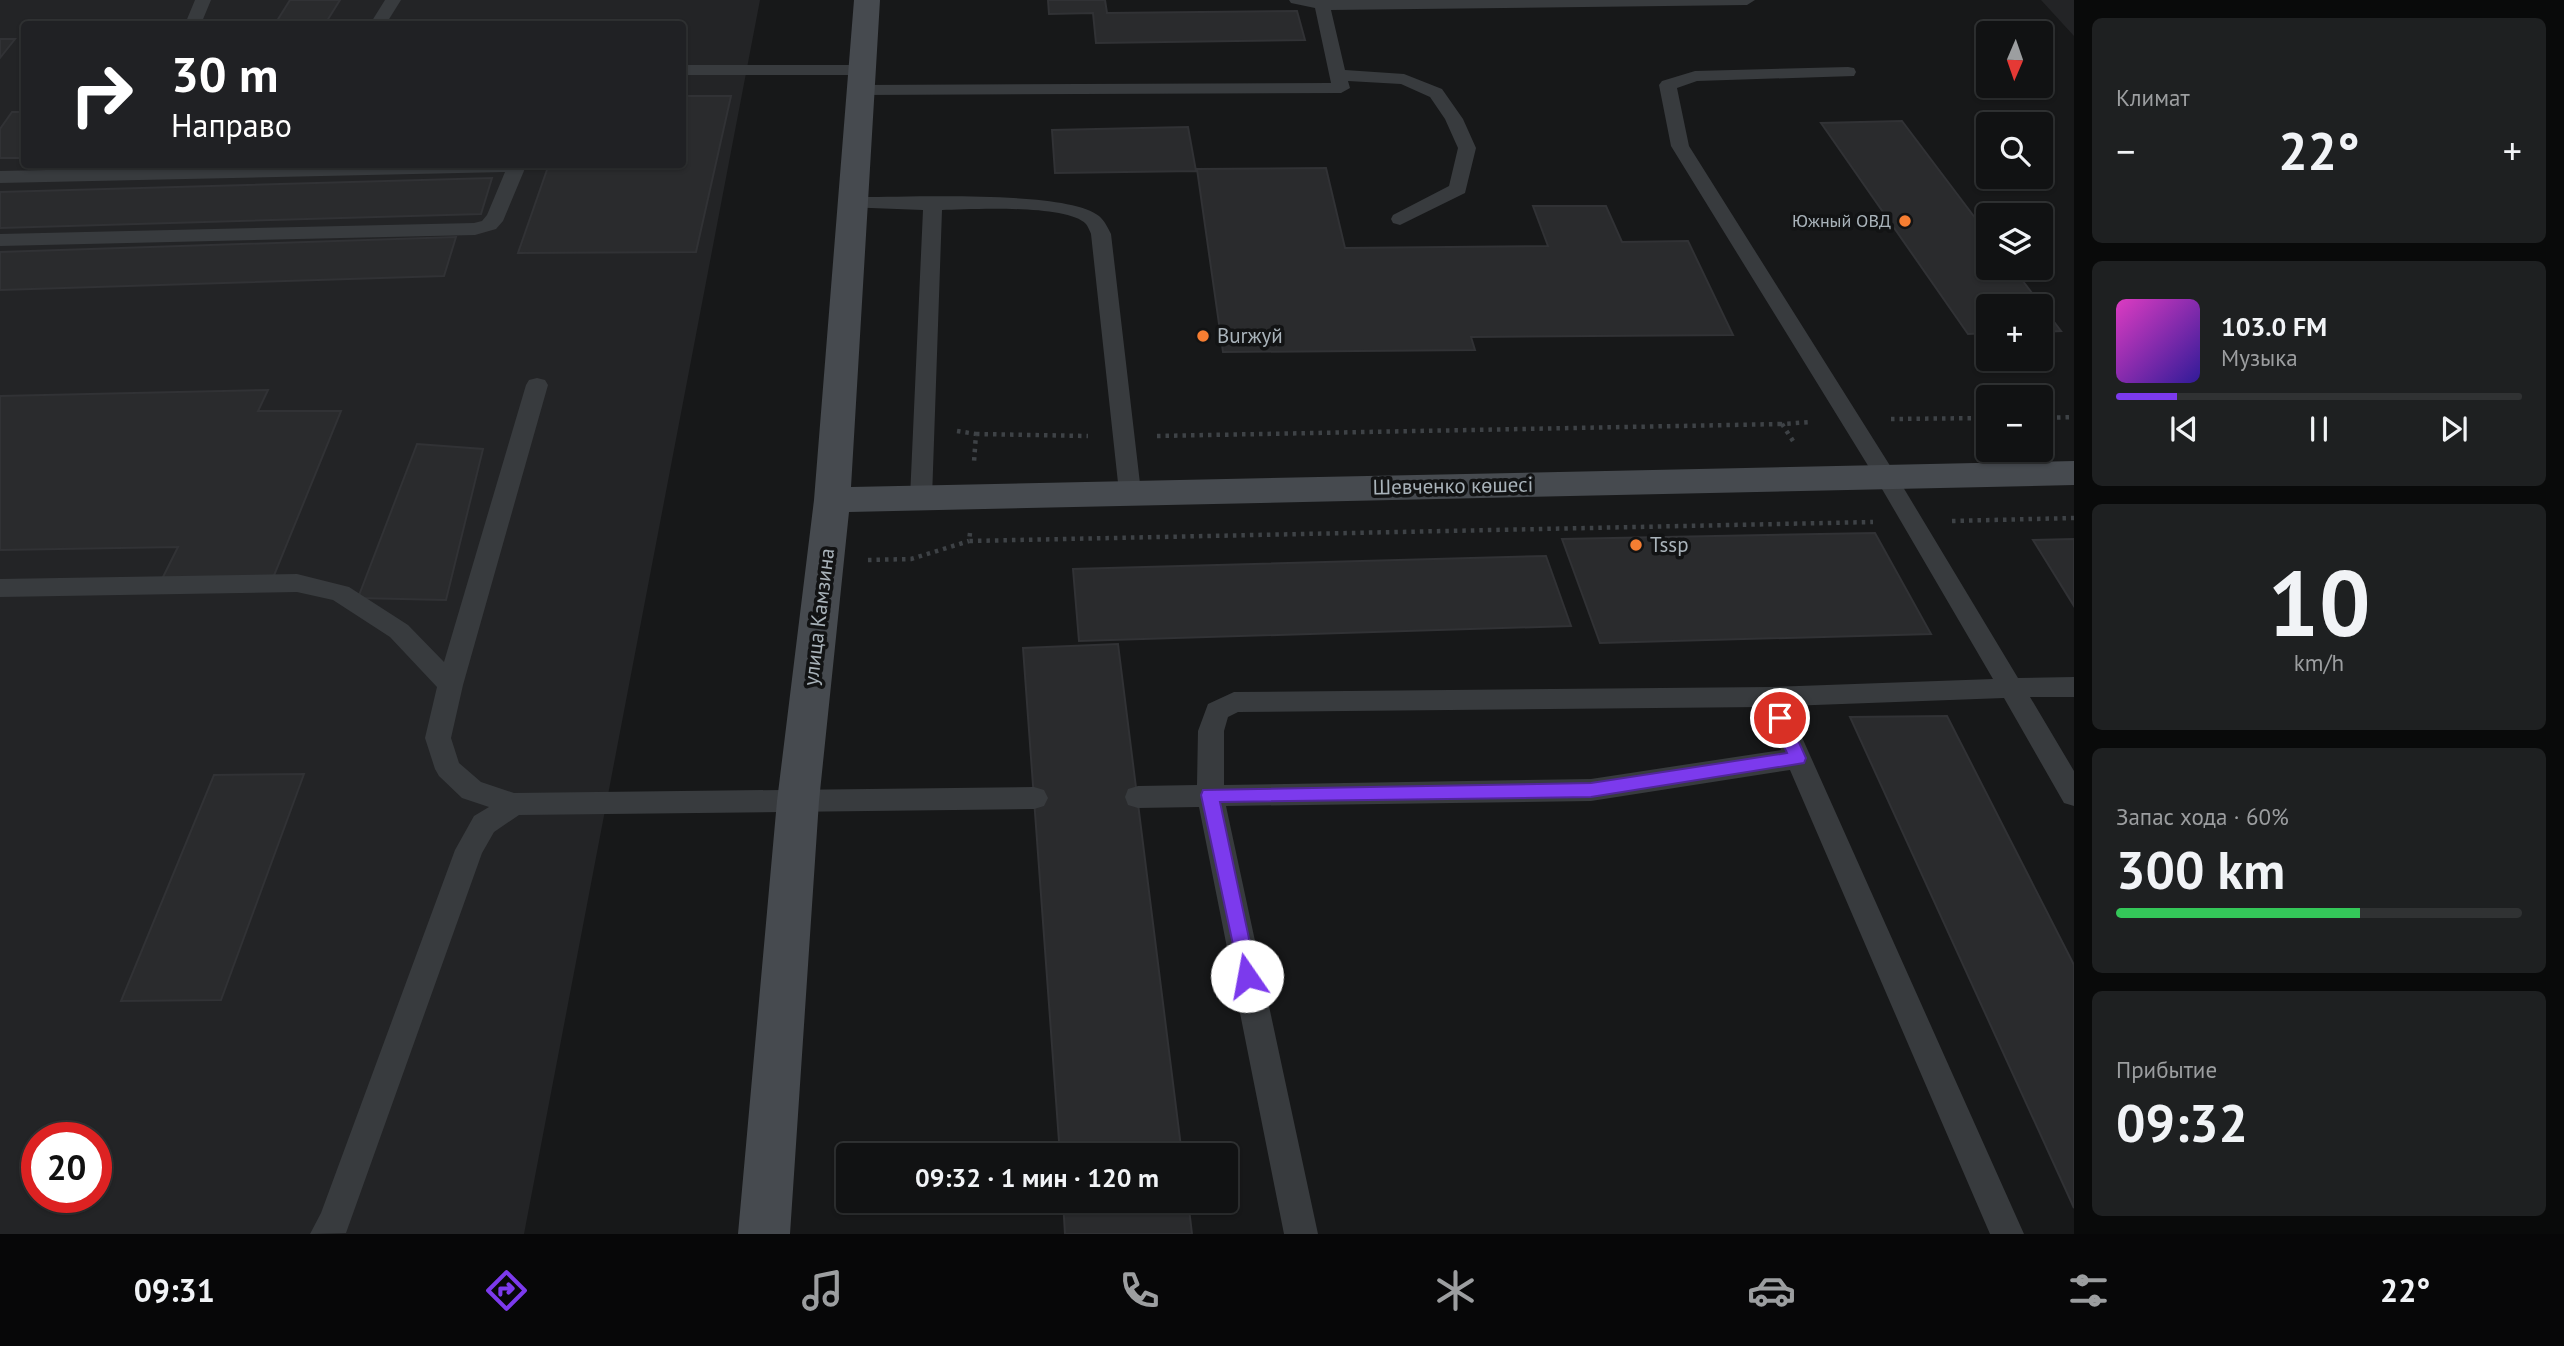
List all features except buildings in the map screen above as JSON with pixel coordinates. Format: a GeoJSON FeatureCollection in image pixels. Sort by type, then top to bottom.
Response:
{"type":"FeatureCollection","features":[{"type":"Feature","properties":{"kind":"main road","name":"улица Камзина"},"geometry":{"type":"LineString","coordinates":[[764,1234],[798,801],[832,500],[867,0]]}},
{"type":"Feature","properties":{"kind":"main road","name":"Шевченко көшесі"},"geometry":{"type":"LineString","coordinates":[[832,500],[2074,473]]}},
{"type":"Feature","properties":{"kind":"lane"},"geometry":{"type":"LineString","coordinates":[[194,21],[203,0]]}},
{"type":"Feature","properties":{"kind":"lane"},"geometry":{"type":"LineString","coordinates":[[380,21],[393,0]]}},
{"type":"Feature","properties":{"kind":"lane"},"geometry":{"type":"LineString","coordinates":[[1297,0],[1322,3],[1747,0]]}},
{"type":"Feature","properties":{"kind":"lane"},"geometry":{"type":"LineString","coordinates":[[686,70],[861,80],[1341,88],[1322,3]]}},
{"type":"Feature","properties":{"kind":"lane"},"geometry":{"type":"LineString","coordinates":[[1848,72],[1695,76],[1668,85],[1680,146],[1886,477],[2074,795]]}},
{"type":"Feature","properties":{"kind":"lane"},"geometry":{"type":"LineString","coordinates":[[1338,75],[1404,79],[1436,93],[1454,119],[1467,148],[1458,189],[1399,219]]}},
{"type":"Feature","properties":{"kind":"lane"},"geometry":{"type":"LineString","coordinates":[[0,177],[388,168]]}},
{"type":"Feature","properties":{"kind":"lane"},"geometry":{"type":"LineString","coordinates":[[0,240],[475,229],[489,225],[496,217],[516,168]]}},
{"type":"Feature","properties":{"kind":"lane"},"geometry":{"type":"LineString","coordinates":[[852,203],[1049,205],[1072,210],[1092,219],[1101,234],[1130,492]]}},
{"type":"Feature","properties":{"kind":"lane"},"geometry":{"type":"LineString","coordinates":[[921,498],[933,204]]}},
{"type":"Feature","properties":{"kind":"lane"},"geometry":{"type":"LineString","coordinates":[[537,385],[450,685],[438,738],[448,769],[472,790],[514,804],[1034,797]]}},
{"type":"Feature","properties":{"kind":"lane"},"geometry":{"type":"LineString","coordinates":[[0,588],[297,583],[340,593],[399,631],[450,685]]}},
{"type":"Feature","properties":{"kind":"lane"},"geometry":{"type":"LineString","coordinates":[[1301,1234],[1210,795],[1211,731],[1217,712],[1234,702],[1770,697],[2074,687]]}},
{"type":"Feature","properties":{"kind":"lane"},"geometry":{"type":"LineString","coordinates":[[1770,697],[2007,1234]]}},
{"type":"Feature","properties":{"kind":"lane"},"geometry":{"type":"LineString","coordinates":[[1138,797],[1591,790],[1798,758]]}},
{"type":"Feature","properties":{"kind":"lane"},"geometry":{"type":"LineString","coordinates":[[327,1234],[334,1222],[469,850],[484,824],[514,804]]}},
{"type":"Feature","properties":{"kind":"path"},"geometry":{"type":"LineString","coordinates":[[2053,418],[2074,417]]}},
{"type":"Feature","properties":{"kind":"path"},"geometry":{"type":"LineString","coordinates":[[976,434],[1124,436],[1782,424]]}},
{"type":"Feature","properties":{"kind":"path"},"geometry":{"type":"LineString","coordinates":[[969,541],[971,496]]}},
{"type":"Feature","properties":{"kind":"path"},"geometry":{"type":"LineString","coordinates":[[825,561],[911,559],[969,541],[2074,518]]}},
{"type":"Feature","properties":{"kind":"shaded area"},"geometry":{"type":"Polygon","coordinates":[[[0,0],[760,0],[524,1234],[0,1234],[0,0]]]}},
{"type":"Feature","properties":{"kind":"shaded area"},"geometry":{"type":"Polygon","coordinates":[[[2041,0],[2074,0],[2074,36],[2041,0]]]}},
{"type":"Feature","properties":{"kind":"place","name":"Южный ОВД"},"geometry":{"type":"Point","coordinates":[1905,221]}},
{"type":"Feature","properties":{"kind":"place","name":"Burжуй"},"geometry":{"type":"Point","coordinates":[1203,336]}},
{"type":"Feature","properties":{"kind":"place","name":"Tssp"},"geometry":{"type":"Point","coordinates":[1636,545]}},
{"type":"Feature","properties":{"kind":"route"},"geometry":{"type":"LineString","coordinates":[[1247,976],[1210,795],[1591,790],[1798,758],[1780,718]]}}]}
